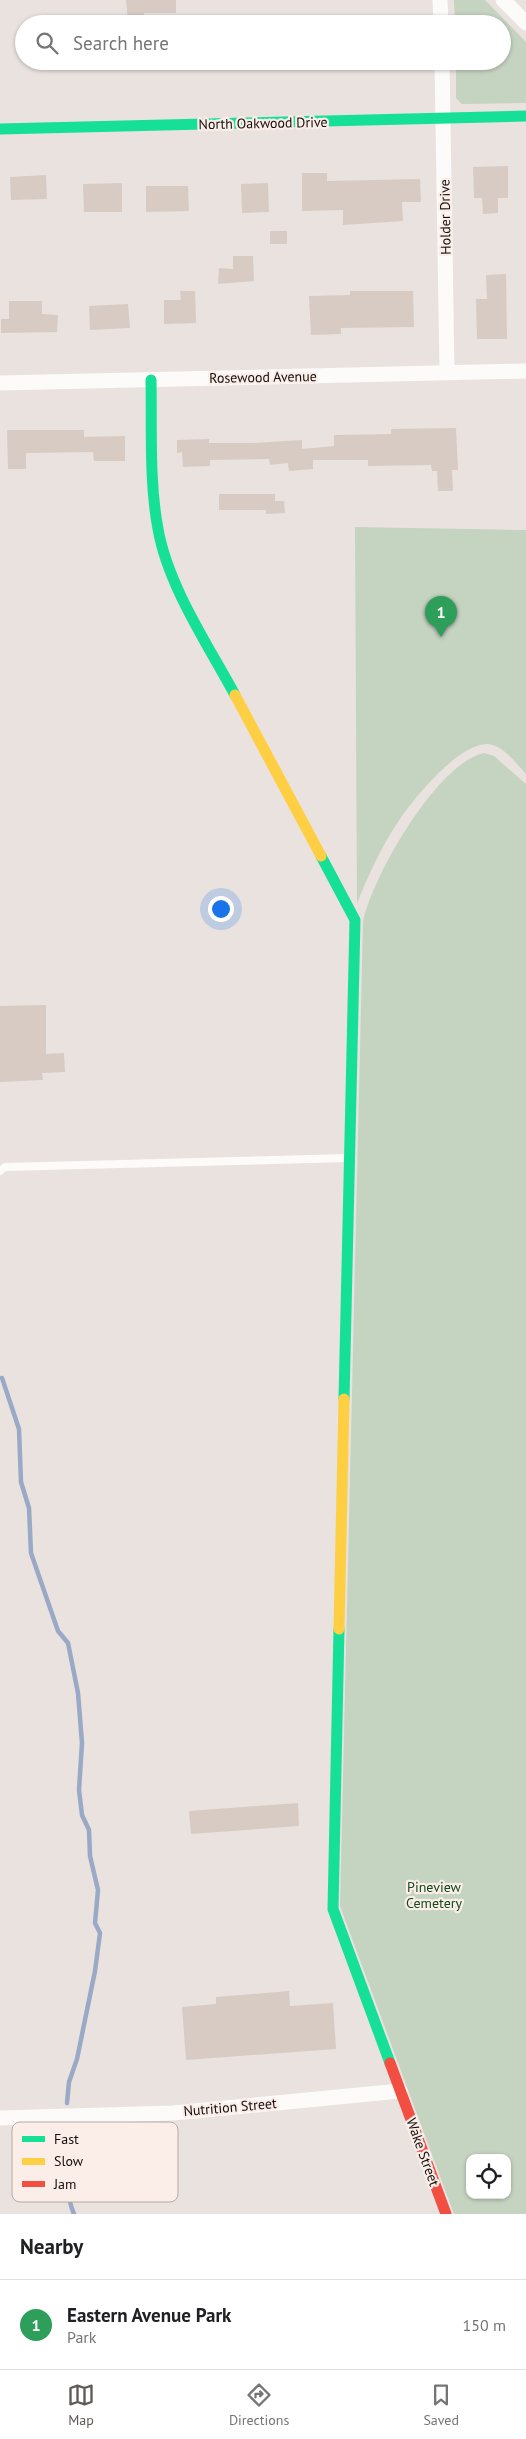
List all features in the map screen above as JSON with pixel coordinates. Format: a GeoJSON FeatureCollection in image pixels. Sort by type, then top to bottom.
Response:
{"type":"FeatureCollection","features":[{"type":"Feature","properties":{"kind":"street"},"geometry":{"type":"LineString","coordinates":[[440,0],[440,15]]}},
{"type":"Feature","properties":{"kind":"street"},"geometry":{"type":"LineString","coordinates":[[503,0],[526,23]]}},
{"type":"Feature","properties":{"kind":"street","name":"Holder Drive"},"geometry":{"type":"LineString","coordinates":[[442,70],[447,372]]}},
{"type":"Feature","properties":{"kind":"street","name":"North Oakwood Drive"},"geometry":{"type":"LineString","coordinates":[[0,129],[526,116]]}},
{"type":"Feature","properties":{"kind":"street","name":"Rosewood Avenue"},"geometry":{"type":"LineString","coordinates":[[0,383],[526,370]]}},
{"type":"Feature","properties":{"kind":"street","name":"Wake Street"},"geometry":{"type":"LineString","coordinates":[[151,380],[154,504],[158,531],[166,560],[182,596],[355,920],[333,1909],[446,2214]]}},
{"type":"Feature","properties":{"kind":"street","name":"Nutrition Street"},"geometry":{"type":"LineString","coordinates":[[0,2118],[173,2113],[400,2091]]}},
{"type":"Feature","properties":{"kind":"lane"},"geometry":{"type":"LineString","coordinates":[[0,1171],[6,1167],[350,1158]]}},
{"type":"Feature","properties":{"kind":"green space"},"geometry":{"type":"Polygon","coordinates":[[[454,0],[485,0],[500,15],[455,15],[454,0]]]}},
{"type":"Feature","properties":{"kind":"green space"},"geometry":{"type":"Polygon","coordinates":[[[511,27],[526,42],[526,103],[462,104],[456,98],[456,70],[511,70],[511,27]]]}},
{"type":"Feature","properties":{"kind":"green space"},"geometry":{"type":"Polygon","coordinates":[[[355,527],[526,530],[526,774],[514,760],[494,745],[477,746],[451,761],[427,785],[400,819],[376,860],[357,903],[355,527]]]}},
{"type":"Feature","properties":{"kind":"green space","name":"Pineview Cemetery"},"geometry":{"type":"Polygon","coordinates":[[[484,753],[494,756],[526,784],[526,2214],[454,2214],[340,1906],[363,922],[379,878],[393,851],[427,799],[447,777],[466,761],[484,753]]]}},
{"type":"Feature","properties":{"kind":"building"},"geometry":{"type":"Polygon","coordinates":[[[126,0],[176,0],[176,13],[128,15],[126,0]]]}},
{"type":"Feature","properties":{"kind":"building"},"geometry":{"type":"Polygon","coordinates":[[[508,166],[508,198],[498,198],[498,213],[483,214],[482,198],[474,198],[473,167],[508,166]]]}},
{"type":"Feature","properties":{"kind":"building"},"geometry":{"type":"Polygon","coordinates":[[[302,173],[327,173],[327,181],[420,179],[421,202],[402,202],[403,221],[343,225],[343,210],[302,211],[302,173]]]}},
{"type":"Feature","properties":{"kind":"building"},"geometry":{"type":"Polygon","coordinates":[[[46,175],[47,199],[11,200],[10,177],[46,175]]]}},
{"type":"Feature","properties":{"kind":"building"},"geometry":{"type":"Polygon","coordinates":[[[122,183],[122,212],[84,212],[83,184],[122,183]]]}},
{"type":"Feature","properties":{"kind":"building"},"geometry":{"type":"Polygon","coordinates":[[[268,183],[269,212],[242,213],[241,184],[268,183]]]}},
{"type":"Feature","properties":{"kind":"building"},"geometry":{"type":"Polygon","coordinates":[[[146,186],[188,186],[189,211],[146,212],[146,186]]]}},
{"type":"Feature","properties":{"kind":"building"},"geometry":{"type":"Polygon","coordinates":[[[270,231],[287,231],[287,244],[270,244],[270,231]]]}},
{"type":"Feature","properties":{"kind":"building"},"geometry":{"type":"Polygon","coordinates":[[[233,256],[253,256],[254,281],[218,284],[219,268],[233,269],[233,256]]]}},
{"type":"Feature","properties":{"kind":"building"},"geometry":{"type":"Polygon","coordinates":[[[506,274],[507,339],[477,339],[476,299],[487,299],[486,275],[506,274]]]}},
{"type":"Feature","properties":{"kind":"building"},"geometry":{"type":"Polygon","coordinates":[[[180,291],[195,291],[196,323],[164,324],[164,300],[181,300],[180,291]]]}},
{"type":"Feature","properties":{"kind":"building"},"geometry":{"type":"Polygon","coordinates":[[[350,291],[413,291],[414,327],[341,328],[341,334],[311,335],[309,296],[350,295],[350,291]]]}},
{"type":"Feature","properties":{"kind":"building"},"geometry":{"type":"Polygon","coordinates":[[[9,301],[42,301],[42,314],[58,315],[57,332],[1,333],[1,319],[9,319],[9,301]]]}},
{"type":"Feature","properties":{"kind":"building"},"geometry":{"type":"Polygon","coordinates":[[[128,304],[130,328],[90,330],[89,306],[128,304]]]}},
{"type":"Feature","properties":{"kind":"building"},"geometry":{"type":"Polygon","coordinates":[[[456,428],[458,470],[452,470],[453,491],[438,491],[437,471],[432,471],[431,465],[368,466],[368,460],[313,460],[313,469],[289,471],[288,463],[270,465],[269,459],[210,460],[210,466],[183,467],[182,452],[177,453],[177,440],[209,439],[209,443],[253,443],[302,440],[302,449],[334,446],[334,435],[391,434],[391,429],[456,428]]]}},
{"type":"Feature","properties":{"kind":"building"},"geometry":{"type":"Polygon","coordinates":[[[7,430],[84,430],[84,437],[125,436],[125,461],[94,461],[93,452],[26,453],[26,469],[8,469],[7,430]]]}},
{"type":"Feature","properties":{"kind":"building"},"geometry":{"type":"Polygon","coordinates":[[[219,494],[275,494],[275,501],[284,501],[285,513],[266,514],[266,510],[219,510],[219,494]]]}},
{"type":"Feature","properties":{"kind":"building"},"geometry":{"type":"Polygon","coordinates":[[[46,1005],[46,1054],[64,1053],[65,1072],[42,1073],[43,1080],[0,1082],[0,1006],[46,1005]]]}},
{"type":"Feature","properties":{"kind":"building"},"geometry":{"type":"Polygon","coordinates":[[[298,1803],[299,1826],[191,1834],[189,1811],[298,1803]]]}},
{"type":"Feature","properties":{"kind":"building"},"geometry":{"type":"Polygon","coordinates":[[[289,1991],[290,2006],[333,2003],[336,2049],[186,2060],[182,2007],[216,2004],[216,1997],[289,1991]]]}},
{"type":"Feature","properties":{"kind":"waterway"},"geometry":{"type":"LineString","coordinates":[[2,1378],[19,1429],[21,1482],[29,1508],[31,1553],[58,1631],[68,1643],[78,1693],[82,1743],[79,1790],[82,1815],[89,1830],[90,1856],[98,1890],[95,1923],[100,1933],[95,1971],[77,2059],[69,2082],[67,2103]]}},
{"type":"Feature","properties":{"kind":"waterway"},"geometry":{"type":"LineString","coordinates":[[70,2202],[74,2214]]}},
{"type":"Feature","properties":{"kind":"traffic: fast"},"geometry":{"type":"LineString","coordinates":[[0,129],[526,116]]}},
{"type":"Feature","properties":{"kind":"traffic: fast"},"geometry":{"type":"LineString","coordinates":[[151,380],[153,492],[163,550],[170,572],[190,615],[235,695]]}},
{"type":"Feature","properties":{"kind":"traffic: fast"},"geometry":{"type":"LineString","coordinates":[[321,856],[355,920],[344,1399]]}},
{"type":"Feature","properties":{"kind":"traffic: fast"},"geometry":{"type":"LineString","coordinates":[[339,1629],[333,1909],[390,2063]]}},
{"type":"Feature","properties":{"kind":"traffic: slow"},"geometry":{"type":"LineString","coordinates":[[235,695],[321,856]]}},
{"type":"Feature","properties":{"kind":"traffic: slow"},"geometry":{"type":"LineString","coordinates":[[339,1629],[344,1399]]}},
{"type":"Feature","properties":{"kind":"traffic: jam"},"geometry":{"type":"LineString","coordinates":[[390,2063],[446,2214]]}},
{"type":"Feature","properties":{"kind":"place","name":"Eastern Avenue Park"},"geometry":{"type":"Point","coordinates":[441,637]}}]}
